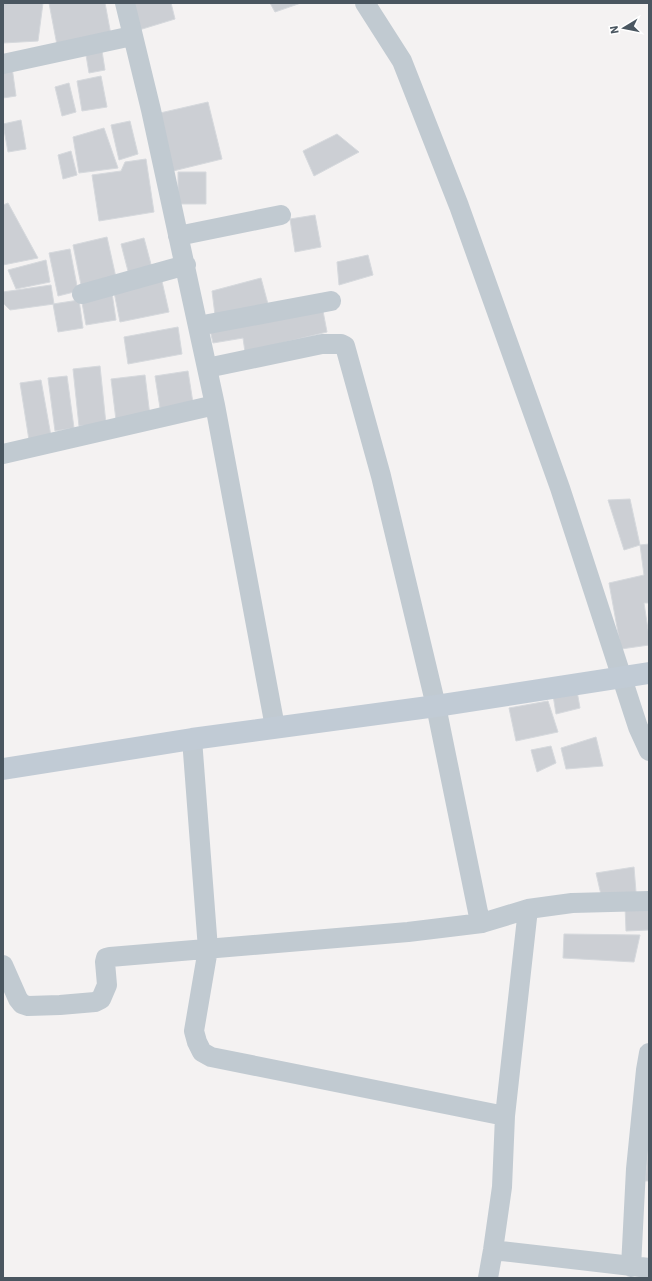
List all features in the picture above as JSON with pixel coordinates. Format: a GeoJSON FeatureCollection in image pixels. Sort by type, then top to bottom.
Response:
{"type":"FeatureCollection","features":[{"type":"Feature","properties":{"kind":"street"},"geometry":{"type":"LineString","coordinates":[[125,3],[132,36],[152,110],[178,236],[186,265],[215,405],[275,727]]}},
{"type":"Feature","properties":{"kind":"street"},"geometry":{"type":"LineString","coordinates":[[364,3],[402,61],[459,206],[560,488],[638,727],[649,750]]}},
{"type":"Feature","properties":{"kind":"street"},"geometry":{"type":"LineString","coordinates":[[3,64],[132,36]]}},
{"type":"Feature","properties":{"kind":"street"},"geometry":{"type":"LineString","coordinates":[[178,236],[281,215]]}},
{"type":"Feature","properties":{"kind":"street"},"geometry":{"type":"LineString","coordinates":[[82,294],[186,265]]}},
{"type":"Feature","properties":{"kind":"street"},"geometry":{"type":"LineString","coordinates":[[198,326],[331,301]]}},
{"type":"Feature","properties":{"kind":"street"},"geometry":{"type":"LineString","coordinates":[[207,368],[322,344],[341,344],[345,346],[381,476],[436,706],[478,912],[482,923]]}},
{"type":"Feature","properties":{"kind":"street"},"geometry":{"type":"LineString","coordinates":[[3,454],[215,405]]}},
{"type":"Feature","properties":{"kind":"street"},"geometry":{"type":"LineString","coordinates":[[3,768],[275,727],[436,706],[649,673]]}},
{"type":"Feature","properties":{"kind":"street"},"geometry":{"type":"LineString","coordinates":[[192,739],[208,949],[194,1031],[202,1052],[211,1057],[506,1116]]}},
{"type":"Feature","properties":{"kind":"street"},"geometry":{"type":"LineString","coordinates":[[3,965],[18,999],[22,1004],[28,1006],[95,1002],[101,999],[107,985],[106,958],[116,956],[408,932],[482,923],[528,909],[572,903],[649,901]]}},
{"type":"Feature","properties":{"kind":"street"},"geometry":{"type":"LineString","coordinates":[[488,1278],[502,1187],[506,1116],[528,909]]}},
{"type":"Feature","properties":{"kind":"street"},"geometry":{"type":"LineString","coordinates":[[493,1250],[640,1268],[636,1169],[649,1053]]}},
{"type":"Feature","properties":{"kind":"building"},"geometry":{"type":"Polygon","coordinates":[[[3,3],[43,3],[38,41],[3,43],[3,3]]]}},
{"type":"Feature","properties":{"kind":"building"},"geometry":{"type":"Polygon","coordinates":[[[49,3],[105,3],[111,35],[57,45],[49,3]]]}},
{"type":"Feature","properties":{"kind":"building"},"geometry":{"type":"Polygon","coordinates":[[[137,3],[171,3],[175,19],[139,30],[132,5],[137,3]]]}},
{"type":"Feature","properties":{"kind":"building"},"geometry":{"type":"Polygon","coordinates":[[[270,3],[301,3],[275,12],[270,3]]]}},
{"type":"Feature","properties":{"kind":"building"},"geometry":{"type":"Polygon","coordinates":[[[102,51],[105,70],[89,73],[86,55],[102,51]]]}},
{"type":"Feature","properties":{"kind":"building"},"geometry":{"type":"Polygon","coordinates":[[[12,67],[16,96],[3,98],[3,69],[12,67]]]}},
{"type":"Feature","properties":{"kind":"building"},"geometry":{"type":"Polygon","coordinates":[[[101,76],[107,107],[82,111],[77,81],[101,76]]]}},
{"type":"Feature","properties":{"kind":"building"},"geometry":{"type":"Polygon","coordinates":[[[69,83],[76,112],[62,116],[55,87],[69,83]]]}},
{"type":"Feature","properties":{"kind":"building"},"geometry":{"type":"Polygon","coordinates":[[[208,102],[222,159],[173,171],[160,113],[208,102]]]}},
{"type":"Feature","properties":{"kind":"building"},"geometry":{"type":"Polygon","coordinates":[[[21,120],[26,149],[8,152],[3,124],[21,120]]]}},
{"type":"Feature","properties":{"kind":"building"},"geometry":{"type":"Polygon","coordinates":[[[130,121],[138,154],[119,160],[111,125],[130,121]]]}},
{"type":"Feature","properties":{"kind":"building"},"geometry":{"type":"Polygon","coordinates":[[[104,128],[118,168],[79,173],[73,137],[104,128]]]}},
{"type":"Feature","properties":{"kind":"building"},"geometry":{"type":"Polygon","coordinates":[[[337,134],[359,152],[314,176],[303,151],[337,134]]]}},
{"type":"Feature","properties":{"kind":"building"},"geometry":{"type":"Polygon","coordinates":[[[71,151],[77,175],[63,179],[58,155],[71,151]]]}},
{"type":"Feature","properties":{"kind":"building"},"geometry":{"type":"Polygon","coordinates":[[[146,159],[154,212],[99,221],[92,175],[121,171],[125,162],[146,159]]]}},
{"type":"Feature","properties":{"kind":"building"},"geometry":{"type":"Polygon","coordinates":[[[178,172],[206,172],[206,204],[178,204],[178,172]]]}},
{"type":"Feature","properties":{"kind":"building"},"geometry":{"type":"Polygon","coordinates":[[[8,203],[38,258],[3,265],[3,205],[8,203]]]}},
{"type":"Feature","properties":{"kind":"building"},"geometry":{"type":"Polygon","coordinates":[[[315,215],[321,247],[295,252],[290,219],[315,215]]]}},
{"type":"Feature","properties":{"kind":"building"},"geometry":{"type":"Polygon","coordinates":[[[107,237],[117,282],[82,290],[73,245],[107,237]]]}},
{"type":"Feature","properties":{"kind":"building"},"geometry":{"type":"Polygon","coordinates":[[[144,238],[152,268],[129,275],[121,244],[144,238]]]}},
{"type":"Feature","properties":{"kind":"building"},"geometry":{"type":"Polygon","coordinates":[[[70,249],[78,291],[58,296],[49,253],[70,249]]]}},
{"type":"Feature","properties":{"kind":"building"},"geometry":{"type":"Polygon","coordinates":[[[368,255],[373,275],[339,285],[337,262],[368,255]]]}},
{"type":"Feature","properties":{"kind":"building"},"geometry":{"type":"Polygon","coordinates":[[[46,260],[50,282],[16,289],[8,270],[46,260]]]}},
{"type":"Feature","properties":{"kind":"building"},"geometry":{"type":"Polygon","coordinates":[[[161,277],[169,312],[120,322],[113,287],[161,277]]]}},
{"type":"Feature","properties":{"kind":"building"},"geometry":{"type":"Polygon","coordinates":[[[261,278],[268,304],[215,315],[212,291],[261,278]]]}},
{"type":"Feature","properties":{"kind":"building"},"geometry":{"type":"Polygon","coordinates":[[[51,285],[54,304],[10,310],[3,303],[3,292],[51,285]]]}},
{"type":"Feature","properties":{"kind":"building"},"geometry":{"type":"Polygon","coordinates":[[[112,293],[116,320],[86,325],[81,297],[112,293]]]}},
{"type":"Feature","properties":{"kind":"building"},"geometry":{"type":"Polygon","coordinates":[[[79,300],[83,328],[58,332],[53,304],[79,300]]]}},
{"type":"Feature","properties":{"kind":"building"},"geometry":{"type":"Polygon","coordinates":[[[323,311],[327,332],[245,352],[243,338],[213,343],[210,330],[323,311]]]}},
{"type":"Feature","properties":{"kind":"building"},"geometry":{"type":"Polygon","coordinates":[[[178,327],[182,354],[128,364],[124,337],[178,327]]]}},
{"type":"Feature","properties":{"kind":"building"},"geometry":{"type":"Polygon","coordinates":[[[100,366],[106,424],[79,426],[73,369],[100,366]]]}},
{"type":"Feature","properties":{"kind":"building"},"geometry":{"type":"Polygon","coordinates":[[[188,371],[193,403],[160,408],[155,376],[188,371]]]}},
{"type":"Feature","properties":{"kind":"building"},"geometry":{"type":"Polygon","coordinates":[[[145,375],[150,416],[116,420],[111,379],[145,375]]]}},
{"type":"Feature","properties":{"kind":"building"},"geometry":{"type":"Polygon","coordinates":[[[67,376],[74,428],[55,431],[48,378],[67,376]]]}},
{"type":"Feature","properties":{"kind":"building"},"geometry":{"type":"Polygon","coordinates":[[[41,380],[51,436],[29,440],[20,383],[41,380]]]}},
{"type":"Feature","properties":{"kind":"building"},"geometry":{"type":"Polygon","coordinates":[[[630,499],[640,545],[624,550],[608,500],[630,499]]]}},
{"type":"Feature","properties":{"kind":"building"},"geometry":{"type":"Polygon","coordinates":[[[649,544],[649,603],[644,603],[649,645],[621,649],[609,583],[644,575],[640,545],[649,544]]]}},
{"type":"Feature","properties":{"kind":"building"},"geometry":{"type":"Polygon","coordinates":[[[577,691],[580,708],[556,714],[553,695],[577,691]]]}},
{"type":"Feature","properties":{"kind":"building"},"geometry":{"type":"Polygon","coordinates":[[[548,701],[558,732],[516,741],[509,708],[548,701]]]}},
{"type":"Feature","properties":{"kind":"building"},"geometry":{"type":"Polygon","coordinates":[[[596,737],[603,766],[566,769],[561,748],[596,737]]]}},
{"type":"Feature","properties":{"kind":"building"},"geometry":{"type":"Polygon","coordinates":[[[551,746],[556,763],[537,772],[531,750],[551,746]]]}},
{"type":"Feature","properties":{"kind":"building"},"geometry":{"type":"Polygon","coordinates":[[[634,867],[636,892],[602,899],[596,873],[634,867]]]}},
{"type":"Feature","properties":{"kind":"building"},"geometry":{"type":"Polygon","coordinates":[[[649,905],[649,930],[626,931],[625,906],[649,905]]]}},
{"type":"Feature","properties":{"kind":"building"},"geometry":{"type":"Polygon","coordinates":[[[564,934],[640,935],[634,962],[563,958],[564,934]]]}},
{"type":"Feature","properties":{"kind":"building"},"geometry":{"type":"Polygon","coordinates":[[[649,1136],[649,1181],[645,1181],[649,1136]]]}}]}
